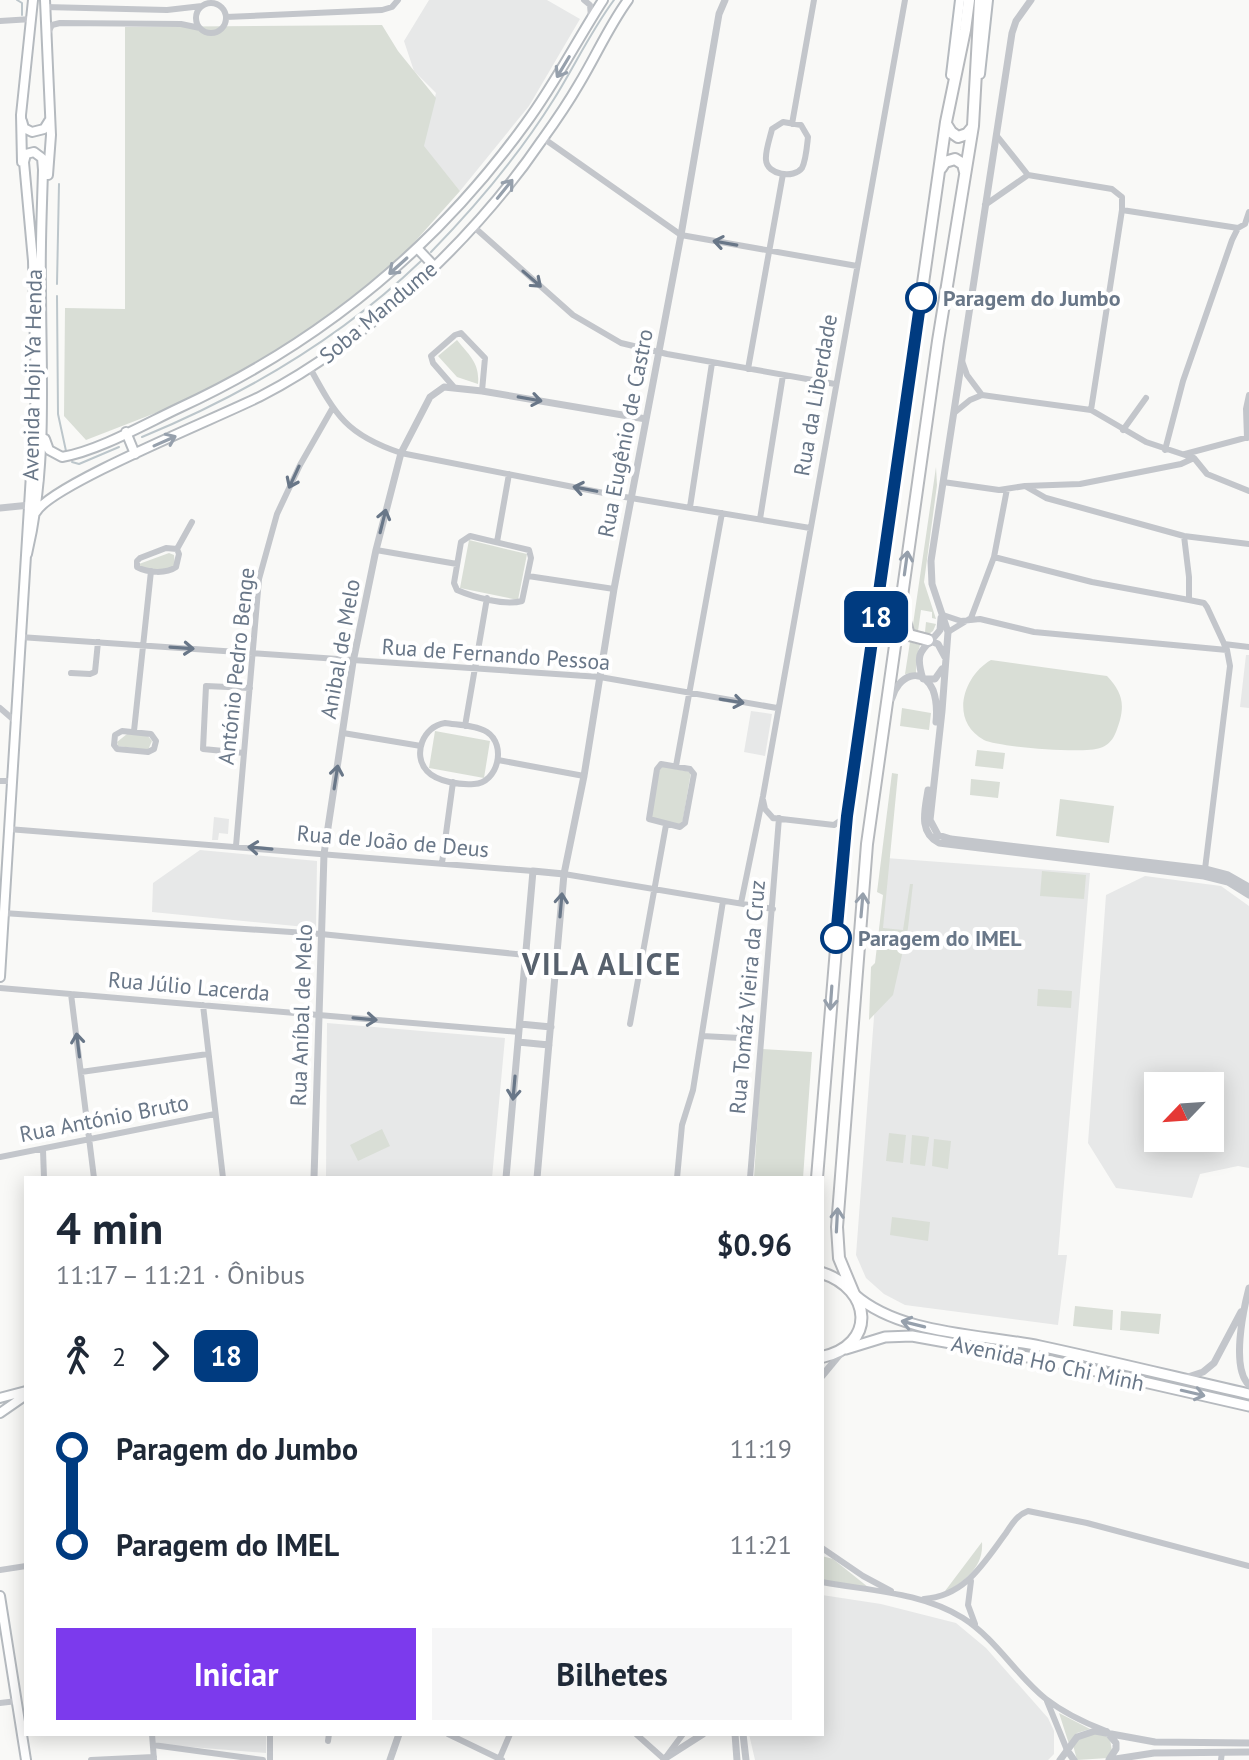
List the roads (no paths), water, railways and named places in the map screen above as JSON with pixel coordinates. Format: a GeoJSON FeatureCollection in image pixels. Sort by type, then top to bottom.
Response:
{"type":"FeatureCollection","features":[{"type":"Feature","properties":{"kind":"highway"},"geometry":{"type":"LineString","coordinates":[[817,1176],[847,816],[946,122],[969,0]]}},
{"type":"Feature","properties":{"kind":"highway"},"geometry":{"type":"LineString","coordinates":[[824,1356],[846,1349],[862,1320],[860,1305],[839,1258],[837,1227],[867,844],[973,126],[980,0]]}},
{"type":"Feature","properties":{"kind":"highway"},"geometry":{"type":"LineString","coordinates":[[946,122],[958,137],[967,134],[973,126]]}},
{"type":"Feature","properties":{"kind":"highway"},"geometry":{"type":"LineString","coordinates":[[940,172],[945,162],[955,159],[963,164],[965,174]]}},
{"type":"Feature","properties":{"kind":"highway"},"geometry":{"type":"LineString","coordinates":[[902,594],[907,631],[913,637],[928,640]]}},
{"type":"Feature","properties":{"kind":"highway"},"geometry":{"type":"LineString","coordinates":[[824,1274],[842,1283],[854,1294]]}},
{"type":"Feature","properties":{"kind":"main road"},"geometry":{"type":"LineString","coordinates":[[27,196],[21,157],[21,115],[33,0]]}},
{"type":"Feature","properties":{"kind":"main road","name":"Soba Mandume"},"geometry":{"type":"LineString","coordinates":[[43,426],[49,450],[62,457],[220,390],[278,357],[347,309],[420,250],[483,178],[525,125],[603,0]]}},
{"type":"Feature","properties":{"kind":"main road","name":"Soba Mandume"},"geometry":{"type":"LineString","coordinates":[[34,517],[42,503],[55,494],[250,401],[310,368],[402,296],[474,227],[543,138],[578,86],[628,0]]}},
{"type":"Feature","properties":{"kind":"main road"},"geometry":{"type":"LineString","coordinates":[[946,122],[960,0]]}},
{"type":"Feature","properties":{"kind":"main road"},"geometry":{"type":"LineString","coordinates":[[973,126],[988,0]]}},
{"type":"Feature","properties":{"kind":"main road"},"geometry":{"type":"LineString","coordinates":[[43,204],[48,174],[50,117],[45,3]]}},
{"type":"Feature","properties":{"kind":"main road"},"geometry":{"type":"LineString","coordinates":[[21,115],[24,128],[32,132],[44,129],[50,117]]}},
{"type":"Feature","properties":{"kind":"main road"},"geometry":{"type":"LineString","coordinates":[[27,196],[24,157],[34,152],[40,155],[43,164],[43,204]]}},
{"type":"Feature","properties":{"kind":"main road","name":"Avenida Hoji Ya Henda"},"geometry":{"type":"LineString","coordinates":[[0,977],[30,505],[36,355],[27,196]]}},
{"type":"Feature","properties":{"kind":"main road","name":"Avenida Hoji Ya Henda"},"geometry":{"type":"LineString","coordinates":[[27,554],[43,426],[40,261],[43,204]]}},
{"type":"Feature","properties":{"kind":"main road"},"geometry":{"type":"LineString","coordinates":[[420,250],[432,264]]}},
{"type":"Feature","properties":{"kind":"main road"},"geometry":{"type":"LineString","coordinates":[[126,432],[135,454]]}},
{"type":"Feature","properties":{"kind":"main road","name":"Avenida Ho Chi Minh"},"geometry":{"type":"LineString","coordinates":[[854,1294],[879,1313],[915,1326],[1027,1343],[1249,1394]]}},
{"type":"Feature","properties":{"kind":"main road","name":"Avenida Ho Chi Minh"},"geometry":{"type":"LineString","coordinates":[[846,1349],[885,1337],[912,1336],[1061,1363],[1249,1406]]}},
{"type":"Feature","properties":{"kind":"main road"},"geometry":{"type":"LineString","coordinates":[[0,1391],[24,1392]]}},
{"type":"Feature","properties":{"kind":"main road"},"geometry":{"type":"LineString","coordinates":[[0,1398],[24,1392]]}},
{"type":"Feature","properties":{"kind":"main road"},"geometry":{"type":"LineString","coordinates":[[0,1413],[24,1394]]}},
{"type":"Feature","properties":{"kind":"main road"},"geometry":{"type":"LineString","coordinates":[[0,1596],[26,1760]]}},
{"type":"Feature","properties":{"kind":"street"},"geometry":{"type":"LineString","coordinates":[[226,17],[382,10],[392,7],[398,0]]}},
{"type":"Feature","properties":{"kind":"street"},"geometry":{"type":"LineString","coordinates":[[584,0],[592,10],[588,23]]}},
{"type":"Feature","properties":{"kind":"street","name":"Rua Eugênio de Castro"},"geometry":{"type":"LineString","coordinates":[[537,1176],[564,874],[719,14],[725,0]]}},
{"type":"Feature","properties":{"kind":"street"},"geometry":{"type":"LineString","coordinates":[[792,124],[814,0]]}},
{"type":"Feature","properties":{"kind":"street","name":"Rua da Liberdade"},"geometry":{"type":"LineString","coordinates":[[741,903],[763,796],[905,0]]}},
{"type":"Feature","properties":{"kind":"street"},"geometry":{"type":"LineString","coordinates":[[1031,0],[1016,21],[1012,33],[931,574],[948,632],[930,814],[932,827],[938,835],[951,839],[1205,869],[1228,875],[1249,887]]}},
{"type":"Feature","properties":{"kind":"street"},"geometry":{"type":"LineString","coordinates":[[45,3],[122,4],[179,10],[202,6],[210,1],[222,8],[226,17]]}},
{"type":"Feature","properties":{"kind":"street"},"geometry":{"type":"LineString","coordinates":[[200,28],[196,16],[202,6]]}},
{"type":"Feature","properties":{"kind":"street"},"geometry":{"type":"LineString","coordinates":[[45,44],[49,29],[60,23],[181,24],[208,32],[219,30],[226,17]]}},
{"type":"Feature","properties":{"kind":"street"},"geometry":{"type":"LineString","coordinates":[[0,21],[33,19]]}},
{"type":"Feature","properties":{"kind":"street"},"geometry":{"type":"LineString","coordinates":[[783,122],[792,124],[801,125],[806,130],[806,151],[803,166],[798,172],[783,174],[768,167],[765,160],[772,129],[783,122]]}},
{"type":"Feature","properties":{"kind":"street"},"geometry":{"type":"LineString","coordinates":[[995,134],[1028,175],[1112,189],[1122,197],[1101,362],[1091,410]]}},
{"type":"Feature","properties":{"kind":"street"},"geometry":{"type":"LineString","coordinates":[[543,138],[681,235],[857,266]]}},
{"type":"Feature","properties":{"kind":"street"},"geometry":{"type":"LineString","coordinates":[[748,369],[783,174]]}},
{"type":"Feature","properties":{"kind":"street"},"geometry":{"type":"LineString","coordinates":[[985,205],[1028,175]]}},
{"type":"Feature","properties":{"kind":"street"},"geometry":{"type":"LineString","coordinates":[[1122,210],[1238,228],[1247,225],[1249,212]]}},
{"type":"Feature","properties":{"kind":"street"},"geometry":{"type":"LineString","coordinates":[[474,227],[581,320],[621,343],[659,353],[835,384]]}},
{"type":"Feature","properties":{"kind":"street"},"geometry":{"type":"LineString","coordinates":[[1165,450],[1197,339],[1238,228]]}},
{"type":"Feature","properties":{"kind":"street"},"geometry":{"type":"LineString","coordinates":[[482,391],[485,358],[461,333],[455,335],[431,356],[433,363],[453,386],[482,391],[646,419]]}},
{"type":"Feature","properties":{"kind":"street"},"geometry":{"type":"LineString","coordinates":[[962,360],[967,375],[982,395]]}},
{"type":"Feature","properties":{"kind":"street"},"geometry":{"type":"LineString","coordinates":[[690,507],[712,363]]}},
{"type":"Feature","properties":{"kind":"street"},"geometry":{"type":"LineString","coordinates":[[310,368],[332,409],[347,425],[372,443],[401,453],[631,498],[810,528]]}},
{"type":"Feature","properties":{"kind":"street"},"geometry":{"type":"LineString","coordinates":[[760,519],[783,375]]}},
{"type":"Feature","properties":{"kind":"street","name":"Anibal de Melo"},"geometry":{"type":"LineString","coordinates":[[324,854],[353,662],[376,550],[401,453],[430,397],[444,387],[453,386]]}},
{"type":"Feature","properties":{"kind":"street"},"geometry":{"type":"LineString","coordinates":[[953,413],[982,395],[1091,410],[1165,450],[1194,458],[1207,474],[1249,491]]}},
{"type":"Feature","properties":{"kind":"street"},"geometry":{"type":"LineString","coordinates":[[1185,454],[1248,438],[1246,409],[1249,395]]}},
{"type":"Feature","properties":{"kind":"street"},"geometry":{"type":"LineString","coordinates":[[1123,430],[1146,398]]}},
{"type":"Feature","properties":{"kind":"street","name":"António Pedro Benge"},"geometry":{"type":"LineString","coordinates":[[236,846],[259,579],[277,514],[332,409]]}},
{"type":"Feature","properties":{"kind":"street"},"geometry":{"type":"LineString","coordinates":[[943,482],[999,490],[1080,484],[1181,464],[1194,458]]}},
{"type":"Feature","properties":{"kind":"street"},"geometry":{"type":"LineString","coordinates":[[497,542],[509,474]]}},
{"type":"Feature","properties":{"kind":"street"},"geometry":{"type":"LineString","coordinates":[[1025,486],[1046,498],[1184,536],[1249,544]]}},
{"type":"Feature","properties":{"kind":"street"},"geometry":{"type":"LineString","coordinates":[[948,632],[971,618],[994,557],[1007,489]]}},
{"type":"Feature","properties":{"kind":"street"},"geometry":{"type":"LineString","coordinates":[[0,508],[30,505]]}},
{"type":"Feature","properties":{"kind":"street"},"geometry":{"type":"LineString","coordinates":[[676,766],[722,513]]}},
{"type":"Feature","properties":{"kind":"street"},"geometry":{"type":"LineString","coordinates":[[177,549],[166,548],[138,559],[139,569],[171,571],[176,567],[177,549],[192,522]]}},
{"type":"Feature","properties":{"kind":"street"},"geometry":{"type":"LineString","coordinates":[[470,536],[497,542],[529,550],[531,558],[522,601],[516,603],[487,598],[457,590],[454,583],[463,539],[470,536]]}},
{"type":"Feature","properties":{"kind":"street"},"geometry":{"type":"LineString","coordinates":[[1184,536],[1189,600]]}},
{"type":"Feature","properties":{"kind":"street"},"geometry":{"type":"LineString","coordinates":[[376,550],[457,564]]}},
{"type":"Feature","properties":{"kind":"street"},"geometry":{"type":"LineString","coordinates":[[994,557],[1092,582],[1204,603],[1225,647],[1230,666],[1205,869]]}},
{"type":"Feature","properties":{"kind":"street"},"geometry":{"type":"LineString","coordinates":[[134,731],[151,571]]}},
{"type":"Feature","properties":{"kind":"street"},"geometry":{"type":"LineString","coordinates":[[528,576],[614,589]]}},
{"type":"Feature","properties":{"kind":"street"},"geometry":{"type":"LineString","coordinates":[[465,726],[487,598]]}},
{"type":"Feature","properties":{"kind":"street"},"geometry":{"type":"LineString","coordinates":[[941,611],[961,621],[971,618],[1034,632],[1249,647]]}},
{"type":"Feature","properties":{"kind":"street"},"geometry":{"type":"LineString","coordinates":[[941,611],[940,630],[923,647],[920,659],[923,679],[933,692],[937,710],[924,822],[926,831],[935,841],[1204,876],[1228,882],[1249,895]]}},
{"type":"Feature","properties":{"kind":"street","name":"Rua de Fernando Pessoa"},"geometry":{"type":"LineString","coordinates":[[20,637],[600,677],[777,708]]}},
{"type":"Feature","properties":{"kind":"street"},"geometry":{"type":"LineString","coordinates":[[928,640],[938,644],[946,658]]}},
{"type":"Feature","properties":{"kind":"street"},"geometry":{"type":"LineString","coordinates":[[71,673],[95,672],[98,642]]}},
{"type":"Feature","properties":{"kind":"street"},"geometry":{"type":"LineString","coordinates":[[883,727],[898,683],[907,677],[931,681],[939,676],[946,658]]}},
{"type":"Feature","properties":{"kind":"street"},"geometry":{"type":"LineString","coordinates":[[244,753],[203,749],[206,686],[250,688]]}},
{"type":"Feature","properties":{"kind":"street"},"geometry":{"type":"LineString","coordinates":[[0,708],[15,721]]}},
{"type":"Feature","properties":{"kind":"street"},"geometry":{"type":"LineString","coordinates":[[438,724],[465,726],[483,730],[497,747],[498,760],[490,777],[481,783],[453,782],[426,770],[421,746],[425,734],[438,724]]}},
{"type":"Feature","properties":{"kind":"street"},"geometry":{"type":"LineString","coordinates":[[134,731],[153,736],[156,741],[152,750],[134,752],[115,748],[117,733],[134,731]]}},
{"type":"Feature","properties":{"kind":"street"},"geometry":{"type":"LineString","coordinates":[[343,733],[421,746]]}},
{"type":"Feature","properties":{"kind":"street"},"geometry":{"type":"LineString","coordinates":[[498,760],[584,776]]}},
{"type":"Feature","properties":{"kind":"street"},"geometry":{"type":"LineString","coordinates":[[659,766],[676,766],[690,769],[694,777],[685,823],[680,827],[649,819],[659,766]]}},
{"type":"Feature","properties":{"kind":"street"},"geometry":{"type":"LineString","coordinates":[[0,781],[11,781]]}},
{"type":"Feature","properties":{"kind":"street"},"geometry":{"type":"LineString","coordinates":[[442,863],[453,782]]}},
{"type":"Feature","properties":{"kind":"street"},"geometry":{"type":"LineString","coordinates":[[763,796],[765,809],[776,818],[834,825],[845,837]]}},
{"type":"Feature","properties":{"kind":"street"},"geometry":{"type":"LineString","coordinates":[[834,825],[847,816]]}},
{"type":"Feature","properties":{"kind":"street"},"geometry":{"type":"LineString","coordinates":[[757,828],[776,818]]}},
{"type":"Feature","properties":{"kind":"street","name":"Rua Tomáz Vieira da Cruz"},"geometry":{"type":"LineString","coordinates":[[750,1176],[773,909],[776,818]]}},
{"type":"Feature","properties":{"kind":"street"},"geometry":{"type":"LineString","coordinates":[[630,1024],[666,825]]}},
{"type":"Feature","properties":{"kind":"street","name":"Rua de João de Deus"},"geometry":{"type":"LineString","coordinates":[[8,829],[564,874],[773,909]]}},
{"type":"Feature","properties":{"kind":"street","name":"Rua Aníbal de Melo"},"geometry":{"type":"LineString","coordinates":[[314,1176],[324,854]]}},
{"type":"Feature","properties":{"kind":"street"},"geometry":{"type":"LineString","coordinates":[[506,1176],[533,871]]}},
{"type":"Feature","properties":{"kind":"street"},"geometry":{"type":"LineString","coordinates":[[677,1176],[680,1136],[693,1090],[723,901]]}},
{"type":"Feature","properties":{"kind":"street"},"geometry":{"type":"LineString","coordinates":[[3,913],[321,934],[526,955]]}},
{"type":"Feature","properties":{"kind":"street","name":"Rua Júlio Lacerda"},"geometry":{"type":"LineString","coordinates":[[0,988],[520,1028]]}},
{"type":"Feature","properties":{"kind":"street"},"geometry":{"type":"LineString","coordinates":[[71,994],[94,1176]]}},
{"type":"Feature","properties":{"kind":"street"},"geometry":{"type":"LineString","coordinates":[[203,1005],[223,1176]]}},
{"type":"Feature","properties":{"kind":"street"},"geometry":{"type":"LineString","coordinates":[[520,1028],[551,1027]]}},
{"type":"Feature","properties":{"kind":"street"},"geometry":{"type":"LineString","coordinates":[[702,1036],[740,1038]]}},
{"type":"Feature","properties":{"kind":"street"},"geometry":{"type":"LineString","coordinates":[[518,1042],[549,1045]]}},
{"type":"Feature","properties":{"kind":"street"},"geometry":{"type":"LineString","coordinates":[[81,1072],[208,1054]]}},
{"type":"Feature","properties":{"kind":"street","name":"Rua António Bruto"},"geometry":{"type":"LineString","coordinates":[[0,1157],[215,1114]]}},
{"type":"Feature","properties":{"kind":"street"},"geometry":{"type":"LineString","coordinates":[[41,1139],[44,1176]]}},
{"type":"Feature","properties":{"kind":"street"},"geometry":{"type":"LineString","coordinates":[[1249,1288],[1244,1306],[1239,1367],[1249,1385]]}},
{"type":"Feature","properties":{"kind":"street"},"geometry":{"type":"LineString","coordinates":[[1182,1378],[1200,1374],[1211,1367],[1244,1306]]}},
{"type":"Feature","properties":{"kind":"street"},"geometry":{"type":"LineString","coordinates":[[824,1374],[846,1349]]}},
{"type":"Feature","properties":{"kind":"street"},"geometry":{"type":"LineString","coordinates":[[924,1599],[948,1595],[960,1589],[1015,1520],[1028,1511],[1249,1566]]}},
{"type":"Feature","properties":{"kind":"street"},"geometry":{"type":"LineString","coordinates":[[824,1549],[874,1583],[902,1596]]}},
{"type":"Feature","properties":{"kind":"street"},"geometry":{"type":"LineString","coordinates":[[0,1570],[24,1566]]}},
{"type":"Feature","properties":{"kind":"street"},"geometry":{"type":"LineString","coordinates":[[974,1575],[968,1605],[972,1620],[1045,1698],[1074,1760]]}},
{"type":"Feature","properties":{"kind":"street"},"geometry":{"type":"LineString","coordinates":[[824,1582],[924,1599],[948,1610],[983,1633]]}},
{"type":"Feature","properties":{"kind":"street"},"geometry":{"type":"LineString","coordinates":[[1045,1698],[1078,1719],[1106,1731],[1155,1742],[1249,1743]]}},
{"type":"Feature","properties":{"kind":"street"},"geometry":{"type":"LineString","coordinates":[[0,1703],[17,1701]]}},
{"type":"Feature","properties":{"kind":"street"},"geometry":{"type":"LineString","coordinates":[[1060,1760],[1083,1733],[1106,1731],[1116,1743],[1113,1756],[1108,1760]]}},
{"type":"Feature","properties":{"kind":"street"},"geometry":{"type":"LineString","coordinates":[[91,1760],[154,1758],[152,1736]]}},
{"type":"Feature","properties":{"kind":"street"},"geometry":{"type":"LineString","coordinates":[[270,1736],[270,1760]]}},
{"type":"Feature","properties":{"kind":"street"},"geometry":{"type":"LineString","coordinates":[[390,1760],[398,1736]]}},
{"type":"Feature","properties":{"kind":"street"},"geometry":{"type":"LineString","coordinates":[[452,1736],[500,1760],[509,1736]]}},
{"type":"Feature","properties":{"kind":"street"},"geometry":{"type":"LineString","coordinates":[[638,1736],[664,1760]]}},
{"type":"Feature","properties":{"kind":"street"},"geometry":{"type":"LineString","coordinates":[[664,1760],[682,1736]]}},
{"type":"Feature","properties":{"kind":"street"},"geometry":{"type":"LineString","coordinates":[[664,1760],[700,1736]]}},
{"type":"Feature","properties":{"kind":"street"},"geometry":{"type":"LineString","coordinates":[[735,1736],[737,1760]]}},
{"type":"Feature","properties":{"kind":"street"},"geometry":{"type":"LineString","coordinates":[[743,1736],[746,1760]]}},
{"type":"Feature","properties":{"kind":"street"},"geometry":{"type":"LineString","coordinates":[[153,1745],[263,1760]]}},
{"type":"Feature","properties":{"kind":"street"},"geometry":{"type":"LineString","coordinates":[[1108,1760],[1154,1753],[1221,1756],[1249,1752]]}},
{"type":"Feature","properties":{"kind":"waterway"},"geometry":{"type":"LineString","coordinates":[[17,0],[22,3],[22,15]]}},
{"type":"Feature","properties":{"kind":"waterway"},"geometry":{"type":"LineString","coordinates":[[431,252],[512,160],[554,99],[614,0]]}},
{"type":"Feature","properties":{"kind":"waterway"},"geometry":{"type":"LineString","coordinates":[[57,284],[59,184]]}},
{"type":"Feature","properties":{"kind":"waterway"},"geometry":{"type":"LineString","coordinates":[[142,437],[255,383],[325,340],[421,261]]}},
{"type":"Feature","properties":{"kind":"waterway"},"geometry":{"type":"LineString","coordinates":[[57,296],[58,414],[66,451]]}},
{"type":"Feature","properties":{"kind":"waterway"},"geometry":{"type":"LineString","coordinates":[[72,462],[79,464],[119,447]]}},
{"type":"Feature","properties":{"kind":"place","name":"Paragem do Jumbo"},"geometry":{"type":"Point","coordinates":[921,298]}},
{"type":"Feature","properties":{"kind":"place","name":"Paragem do IMEL"},"geometry":{"type":"Point","coordinates":[836,938]}},
{"type":"Feature","properties":{"kind":"district","name":"VILA ALICE"},"geometry":{"type":"Point","coordinates":[602,965]}}]}
